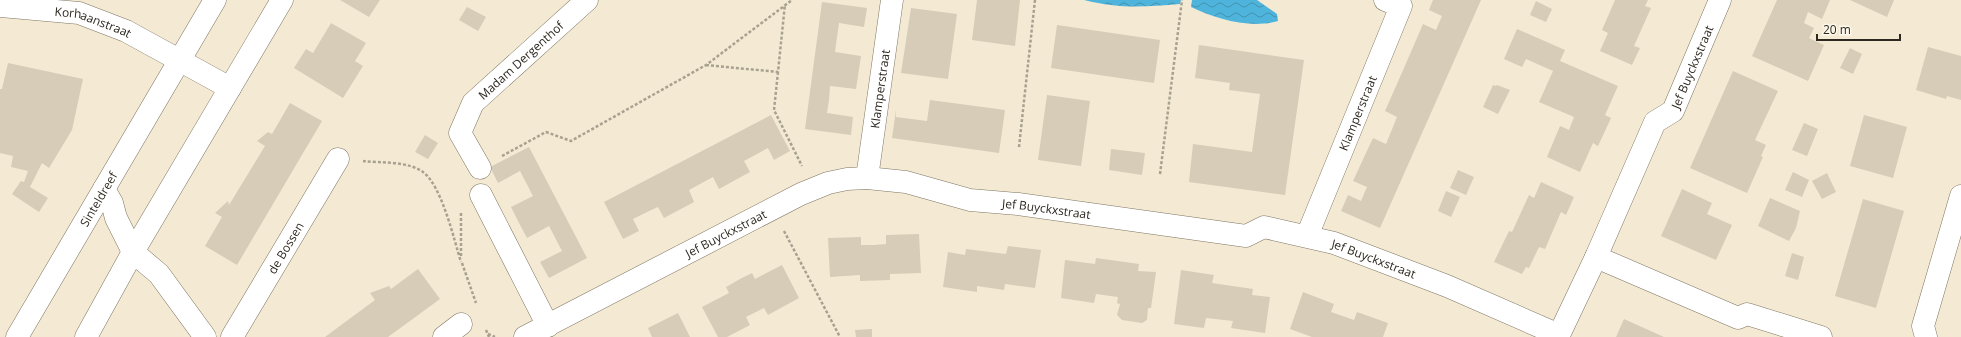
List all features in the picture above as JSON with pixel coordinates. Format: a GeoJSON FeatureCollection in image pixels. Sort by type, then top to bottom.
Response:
{"type":"FeatureCollection","features":[{"type":"Feature","properties":{"kind":"street","name":"Sinteldreef"},"geometry":{"type":"LineString","coordinates":[[17,337],[215,0]]}},
{"type":"Feature","properties":{"kind":"street"},"geometry":{"type":"LineString","coordinates":[[86,337],[133,252],[282,0]]}},
{"type":"Feature","properties":{"kind":"street","name":"Madam Dergenthof"},"geometry":{"type":"LineString","coordinates":[[480,168],[460,133],[473,103],[587,0]]}},
{"type":"Feature","properties":{"kind":"street","name":"Klamperstraat"},"geometry":{"type":"LineString","coordinates":[[867,178],[892,0]]}},
{"type":"Feature","properties":{"kind":"street","name":"Klamperstraat"},"geometry":{"type":"LineString","coordinates":[[1307,236],[1401,6],[1385,0]]}},
{"type":"Feature","properties":{"kind":"street","name":"Jef Buyckxstraat"},"geometry":{"type":"LineString","coordinates":[[525,337],[813,189],[828,183],[847,179],[867,178],[906,182],[970,200],[1018,204],[1246,236],[1264,227],[1307,236],[1334,243],[1447,286],[1559,336],[1596,257],[1655,122],[1673,111],[1720,0]]}},
{"type":"Feature","properties":{"kind":"street","name":"Korhaanstraat"},"geometry":{"type":"LineString","coordinates":[[0,6],[79,13],[126,31],[179,61]]}},
{"type":"Feature","properties":{"kind":"street"},"geometry":{"type":"LineString","coordinates":[[179,61],[230,88]]}},
{"type":"Feature","properties":{"kind":"street","name":"de Bossen"},"geometry":{"type":"LineString","coordinates":[[232,337],[338,159]]}},
{"type":"Feature","properties":{"kind":"street"},"geometry":{"type":"LineString","coordinates":[[104,189],[133,252],[159,274],[205,337]]}},
{"type":"Feature","properties":{"kind":"street"},"geometry":{"type":"LineString","coordinates":[[481,195],[548,326]]}},
{"type":"Feature","properties":{"kind":"street"},"geometry":{"type":"LineString","coordinates":[[1926,337],[1923,326],[1961,196]]}},
{"type":"Feature","properties":{"kind":"street"},"geometry":{"type":"LineString","coordinates":[[1596,257],[1738,318],[1747,314],[1821,337]]}},
{"type":"Feature","properties":{"kind":"path"},"geometry":{"type":"LineString","coordinates":[[480,168],[546,132],[570,141],[706,65],[792,0]]}},
{"type":"Feature","properties":{"kind":"path"},"geometry":{"type":"LineString","coordinates":[[1019,147],[1035,0]]}},
{"type":"Feature","properties":{"kind":"path"},"geometry":{"type":"LineString","coordinates":[[1160,174],[1182,0]]}},
{"type":"Feature","properties":{"kind":"path"},"geometry":{"type":"LineString","coordinates":[[785,4],[774,110],[813,189]]}},
{"type":"Feature","properties":{"kind":"path"},"geometry":{"type":"LineString","coordinates":[[706,65],[778,72]]}},
{"type":"Feature","properties":{"kind":"path"},"geometry":{"type":"LineString","coordinates":[[338,159],[408,166],[423,172],[434,186],[446,212],[477,306]]}},
{"type":"Feature","properties":{"kind":"path"},"geometry":{"type":"LineString","coordinates":[[462,262],[460,216],[468,191],[481,195]]}},
{"type":"Feature","properties":{"kind":"path"},"geometry":{"type":"LineString","coordinates":[[772,209],[840,337]]}},
{"type":"Feature","properties":{"kind":"path"},"geometry":{"type":"LineString","coordinates":[[485,327],[489,337]]}},
{"type":"Feature","properties":{"kind":"water"},"geometry":{"type":"Polygon","coordinates":[[[1084,0],[1181,0],[1180,4],[1121,6],[1084,0]]]}},
{"type":"Feature","properties":{"kind":"water"},"geometry":{"type":"Polygon","coordinates":[[[1192,0],[1257,0],[1277,14],[1278,21],[1256,24],[1233,22],[1191,7],[1192,0]]]}},
{"type":"Feature","properties":{"kind":"building"},"geometry":{"type":"Polygon","coordinates":[[[340,0],[380,0],[369,17],[340,0]]]}},
{"type":"Feature","properties":{"kind":"building"},"geometry":{"type":"Polygon","coordinates":[[[977,0],[1020,0],[1015,46],[972,40],[977,0]]]}},
{"type":"Feature","properties":{"kind":"building"},"geometry":{"type":"Polygon","coordinates":[[[1433,0],[1481,0],[1380,228],[1341,211],[1348,195],[1361,201],[1367,187],[1353,181],[1373,138],[1386,144],[1397,117],[1385,111],[1423,24],[1436,30],[1442,16],[1429,10],[1433,0]]]}},
{"type":"Feature","properties":{"kind":"building"},"geometry":{"type":"Polygon","coordinates":[[[1615,0],[1648,0],[1645,6],[1651,8],[1634,46],[1640,48],[1632,65],[1600,51],[1608,33],[1602,30],[1615,0]]]}},
{"type":"Feature","properties":{"kind":"building"},"geometry":{"type":"Polygon","coordinates":[[[1777,0],[1830,0],[1822,19],[1808,12],[1804,23],[1814,28],[1809,38],[1824,45],[1808,81],[1752,56],[1777,0]]]}},
{"type":"Feature","properties":{"kind":"building"},"geometry":{"type":"Polygon","coordinates":[[[1850,0],[1894,0],[1887,17],[1850,0]]]}},
{"type":"Feature","properties":{"kind":"building"},"geometry":{"type":"Polygon","coordinates":[[[1536,1],[1552,9],[1546,22],[1530,15],[1536,1]]]}},
{"type":"Feature","properties":{"kind":"building"},"geometry":{"type":"Polygon","coordinates":[[[822,2],[867,8],[864,27],[839,23],[835,52],[861,56],[856,89],[830,86],[827,113],[853,117],[851,135],[805,129],[822,2]]]}},
{"type":"Feature","properties":{"kind":"building"},"geometry":{"type":"Polygon","coordinates":[[[467,7],[486,17],[478,31],[459,20],[467,7]]]}},
{"type":"Feature","properties":{"kind":"building"},"geometry":{"type":"Polygon","coordinates":[[[911,8],[957,14],[948,79],[901,73],[911,8]]]}},
{"type":"Feature","properties":{"kind":"building"},"geometry":{"type":"Polygon","coordinates":[[[331,23],[366,43],[355,61],[363,66],[343,98],[294,68],[306,49],[313,53],[331,23]]]}},
{"type":"Feature","properties":{"kind":"building"},"geometry":{"type":"Polygon","coordinates":[[[1057,25],[1160,40],[1154,83],[1051,68],[1057,25]]]}},
{"type":"Feature","properties":{"kind":"building"},"geometry":{"type":"Polygon","coordinates":[[[1517,29],[1565,50],[1560,61],[1618,86],[1605,115],[1611,118],[1598,146],[1593,143],[1580,172],[1547,157],[1560,126],[1569,130],[1574,117],[1539,102],[1553,71],[1526,59],[1522,67],[1504,59],[1517,29]]]}},
{"type":"Feature","properties":{"kind":"building"},"geometry":{"type":"Polygon","coordinates":[[[1199,45],[1304,60],[1285,195],[1189,182],[1193,144],[1252,152],[1260,94],[1229,90],[1230,83],[1195,78],[1199,45]]]}},
{"type":"Feature","properties":{"kind":"building"},"geometry":{"type":"Polygon","coordinates":[[[1928,47],[1961,56],[1961,100],[1947,96],[1946,99],[1916,90],[1928,47]]]}},
{"type":"Feature","properties":{"kind":"building"},"geometry":{"type":"Polygon","coordinates":[[[1850,48],[1862,54],[1853,74],[1840,68],[1850,48]]]}},
{"type":"Feature","properties":{"kind":"building"},"geometry":{"type":"Polygon","coordinates":[[[8,63],[83,79],[72,130],[49,168],[42,163],[30,187],[48,198],[39,212],[12,194],[21,181],[24,182],[28,171],[11,167],[13,156],[0,153],[0,89],[2,89],[8,63]]]}},
{"type":"Feature","properties":{"kind":"building"},"geometry":{"type":"Polygon","coordinates":[[[1733,71],[1778,91],[1755,140],[1766,145],[1761,156],[1763,157],[1747,193],[1690,168],[1733,71]]]}},
{"type":"Feature","properties":{"kind":"building"},"geometry":{"type":"Polygon","coordinates":[[[1493,85],[1510,90],[1498,114],[1483,107],[1493,85]]]}},
{"type":"Feature","properties":{"kind":"building"},"geometry":{"type":"Polygon","coordinates":[[[1047,95],[1090,101],[1081,166],[1038,160],[1047,95]]]}},
{"type":"Feature","properties":{"kind":"building"},"geometry":{"type":"Polygon","coordinates":[[[930,100],[1005,110],[999,153],[892,138],[896,110],[896,117],[927,121],[930,100]]]}},
{"type":"Feature","properties":{"kind":"building"},"geometry":{"type":"Polygon","coordinates":[[[290,103],[322,121],[237,265],[205,246],[222,217],[215,213],[228,201],[229,205],[265,146],[257,141],[268,132],[272,134],[290,103]]]}},
{"type":"Feature","properties":{"kind":"building"},"geometry":{"type":"Polygon","coordinates":[[[771,115],[790,151],[774,160],[768,148],[744,161],[750,172],[719,189],[713,177],[689,190],[694,202],[664,218],[658,207],[633,219],[639,231],[623,239],[604,202],[771,115]]]}},
{"type":"Feature","properties":{"kind":"building"},"geometry":{"type":"Polygon","coordinates":[[[1864,115],[1907,127],[1893,178],[1850,166],[1864,115]]]}},
{"type":"Feature","properties":{"kind":"building"},"geometry":{"type":"Polygon","coordinates":[[[1804,123],[1818,129],[1807,156],[1792,150],[1804,123]]]}},
{"type":"Feature","properties":{"kind":"building"},"geometry":{"type":"Polygon","coordinates":[[[425,135],[438,143],[428,159],[415,152],[425,135]]]}},
{"type":"Feature","properties":{"kind":"building"},"geometry":{"type":"Polygon","coordinates":[[[529,147],[587,258],[549,278],[540,262],[562,251],[549,226],[527,238],[519,223],[511,207],[533,196],[520,171],[498,183],[490,167],[529,147]]]}},
{"type":"Feature","properties":{"kind":"building"},"geometry":{"type":"Polygon","coordinates":[[[1111,149],[1145,153],[1142,175],[1109,170],[1111,149]]]}},
{"type":"Feature","properties":{"kind":"building"},"geometry":{"type":"Polygon","coordinates":[[[1458,170],[1474,177],[1466,195],[1450,188],[1458,170]]]}},
{"type":"Feature","properties":{"kind":"building"},"geometry":{"type":"Polygon","coordinates":[[[1793,172],[1809,180],[1802,197],[1785,190],[1793,172]]]}},
{"type":"Feature","properties":{"kind":"building"},"geometry":{"type":"Polygon","coordinates":[[[1827,173],[1836,192],[1822,199],[1812,181],[1827,173]]]}},
{"type":"Feature","properties":{"kind":"building"},"geometry":{"type":"Polygon","coordinates":[[[1541,182],[1574,197],[1566,215],[1561,212],[1545,249],[1539,247],[1529,268],[1526,267],[1522,274],[1494,262],[1509,231],[1512,232],[1529,195],[1534,198],[1541,182]]]}},
{"type":"Feature","properties":{"kind":"building"},"geometry":{"type":"Polygon","coordinates":[[[1682,189],[1712,203],[1707,214],[1732,225],[1716,260],[1661,236],[1682,189]]]}},
{"type":"Feature","properties":{"kind":"building"},"geometry":{"type":"Polygon","coordinates":[[[1446,191],[1460,197],[1451,217],[1438,211],[1446,191]]]}},
{"type":"Feature","properties":{"kind":"building"},"geometry":{"type":"Polygon","coordinates":[[[1770,198],[1800,211],[1796,228],[1789,241],[1758,226],[1770,198]]]}},
{"type":"Feature","properties":{"kind":"building"},"geometry":{"type":"Polygon","coordinates":[[[1863,199],[1904,211],[1876,308],[1835,296],[1863,199]]]}},
{"type":"Feature","properties":{"kind":"building"},"geometry":{"type":"Polygon","coordinates":[[[919,234],[921,273],[890,274],[890,280],[860,281],[860,275],[830,277],[828,238],[861,237],[861,245],[874,245],[886,244],[886,235],[919,234]]]}},
{"type":"Feature","properties":{"kind":"building"},"geometry":{"type":"Polygon","coordinates":[[[1008,246],[1041,250],[1035,288],[1005,284],[1004,290],[977,286],[977,292],[943,287],[948,252],[965,255],[966,249],[1006,254],[1008,246]]]}},
{"type":"Feature","properties":{"kind":"building"},"geometry":{"type":"Polygon","coordinates":[[[1792,253],[1804,257],[1798,280],[1785,276],[1792,253]]]}},
{"type":"Feature","properties":{"kind":"building"},"geometry":{"type":"Polygon","coordinates":[[[1096,258],[1139,264],[1138,271],[1156,272],[1151,308],[1148,308],[1147,320],[1142,323],[1122,320],[1117,315],[1120,304],[1117,303],[1118,297],[1096,294],[1094,303],[1061,298],[1065,260],[1095,264],[1096,258]]]}},
{"type":"Feature","properties":{"kind":"building"},"geometry":{"type":"Polygon","coordinates":[[[782,265],[799,298],[768,315],[764,308],[746,317],[750,325],[727,337],[718,337],[702,307],[729,293],[726,287],[740,279],[752,273],[755,279],[782,265]]]}},
{"type":"Feature","properties":{"kind":"building"},"geometry":{"type":"Polygon","coordinates":[[[418,269],[440,299],[388,337],[325,337],[375,300],[370,293],[389,286],[391,289],[418,269]]]}},
{"type":"Feature","properties":{"kind":"building"},"geometry":{"type":"Polygon","coordinates":[[[1181,270],[1214,275],[1212,283],[1253,289],[1252,295],[1270,297],[1265,333],[1231,328],[1233,321],[1206,318],[1204,328],[1174,324],[1181,270]]]}},
{"type":"Feature","properties":{"kind":"building"},"geometry":{"type":"Polygon","coordinates":[[[1303,292],[1334,304],[1331,312],[1354,320],[1357,312],[1388,323],[1383,337],[1312,337],[1290,329],[1303,292]]]}},
{"type":"Feature","properties":{"kind":"building"},"geometry":{"type":"Polygon","coordinates":[[[678,313],[690,337],[652,337],[648,328],[678,313]]]}},
{"type":"Feature","properties":{"kind":"building"},"geometry":{"type":"Polygon","coordinates":[[[1624,319],[1664,337],[1616,337],[1624,319]]]}},
{"type":"Feature","properties":{"kind":"building"},"geometry":{"type":"Polygon","coordinates":[[[872,329],[872,337],[856,337],[855,330],[872,329]]]}}]}
